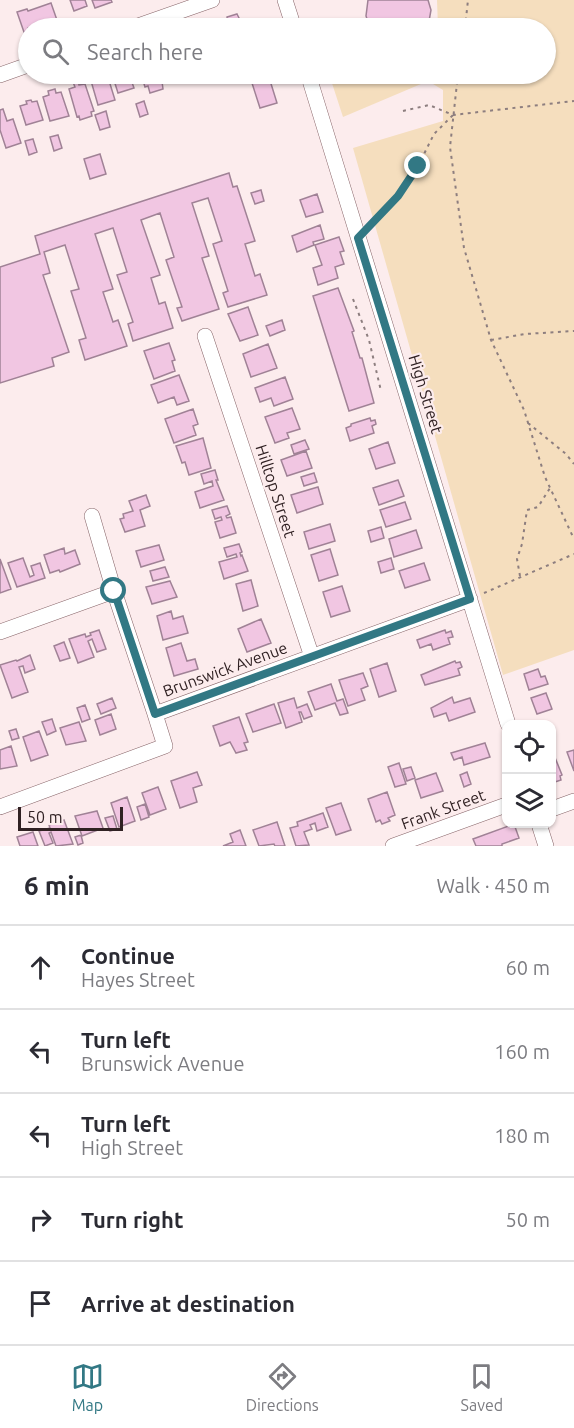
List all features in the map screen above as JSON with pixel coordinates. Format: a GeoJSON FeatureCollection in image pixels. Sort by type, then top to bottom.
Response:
{"type":"FeatureCollection","features":[{"type":"Feature","properties":{"kind":"street"},"geometry":{"type":"LineString","coordinates":[[161,18],[212,0]]}},
{"type":"Feature","properties":{"kind":"street"},"geometry":{"type":"LineString","coordinates":[[285,0],[291,18]]}},
{"type":"Feature","properties":{"kind":"street"},"geometry":{"type":"LineString","coordinates":[[0,75],[18,69]]}},
{"type":"Feature","properties":{"kind":"street","name":"High Street"},"geometry":{"type":"LineString","coordinates":[[311,84],[507,720]]}},
{"type":"Feature","properties":{"kind":"street","name":"Hilltop Street"},"geometry":{"type":"LineString","coordinates":[[205,336],[312,657]]}},
{"type":"Feature","properties":{"kind":"street"},"geometry":{"type":"LineString","coordinates":[[92,516],[155,714]]}},
{"type":"Feature","properties":{"kind":"street"},"geometry":{"type":"LineString","coordinates":[[0,632],[114,591]]}},
{"type":"Feature","properties":{"kind":"street","name":"Brunswick Avenue"},"geometry":{"type":"LineString","coordinates":[[0,807],[165,746],[155,714],[470,599]]}},
{"type":"Feature","properties":{"kind":"street"},"geometry":{"type":"LineString","coordinates":[[556,808],[574,801]]}},
{"type":"Feature","properties":{"kind":"street","name":"Frank Street"},"geometry":{"type":"LineString","coordinates":[[393,846],[502,807]]}},
{"type":"Feature","properties":{"kind":"street"},"geometry":{"type":"LineString","coordinates":[[540,828],[546,846]]}},
{"type":"Feature","properties":{"kind":"path"},"geometry":{"type":"LineString","coordinates":[[466,18],[468,0]]}},
{"type":"Feature","properties":{"kind":"path"},"geometry":{"type":"LineString","coordinates":[[457,84],[450,147],[464,249],[491,340],[524,410],[550,488],[574,539]]}},
{"type":"Feature","properties":{"kind":"path"},"geometry":{"type":"LineString","coordinates":[[403,111],[429,105],[453,115],[574,101]]}},
{"type":"Feature","properties":{"kind":"path"},"geometry":{"type":"LineString","coordinates":[[358,238],[398,196],[418,166],[434,134],[453,115]]}},
{"type":"Feature","properties":{"kind":"path"},"geometry":{"type":"LineString","coordinates":[[353,299],[369,340],[381,391]]}},
{"type":"Feature","properties":{"kind":"path"},"geometry":{"type":"LineString","coordinates":[[491,340],[525,334],[574,331]]}},
{"type":"Feature","properties":{"kind":"path"},"geometry":{"type":"LineString","coordinates":[[528,423],[566,454],[574,464]]}},
{"type":"Feature","properties":{"kind":"path"},"geometry":{"type":"LineString","coordinates":[[520,576],[517,559],[522,544],[527,510],[538,507],[550,488]]}},
{"type":"Feature","properties":{"kind":"path"},"geometry":{"type":"LineString","coordinates":[[470,599],[574,554]]}},
{"type":"Feature","properties":{"kind":"shaded area"},"geometry":{"type":"Polygon","coordinates":[[[437,0],[574,0],[574,650],[503,675],[353,148],[443,121],[443,90],[433,84],[556,84],[556,18],[438,18],[437,0]]]}},
{"type":"Feature","properties":{"kind":"shaded area"},"geometry":{"type":"Polygon","coordinates":[[[332,84],[421,84],[343,117],[332,84]]]}},
{"type":"Feature","properties":{"kind":"building"},"geometry":{"type":"Polygon","coordinates":[[[70,0],[85,0],[87,6],[74,11],[70,0]]]}},
{"type":"Feature","properties":{"kind":"building"},"geometry":{"type":"Polygon","coordinates":[[[92,0],[111,0],[112,2],[95,8],[92,0]]]}},
{"type":"Feature","properties":{"kind":"building"},"geometry":{"type":"Polygon","coordinates":[[[368,0],[428,0],[431,10],[430,18],[367,18],[368,0]]]}},
{"type":"Feature","properties":{"kind":"building"},"geometry":{"type":"Polygon","coordinates":[[[51,3],[56,18],[19,18],[17,12],[27,9],[28,11],[51,3]]]}},
{"type":"Feature","properties":{"kind":"building"},"geometry":{"type":"Polygon","coordinates":[[[237,14],[239,18],[227,18],[237,14]]]}},
{"type":"Feature","properties":{"kind":"building"},"geometry":{"type":"Polygon","coordinates":[[[74,84],[85,84],[94,111],[91,112],[92,116],[80,120],[79,116],[77,117],[69,89],[75,87],[74,84]]]}},
{"type":"Feature","properties":{"kind":"building"},"geometry":{"type":"Polygon","coordinates":[[[92,84],[110,84],[115,100],[98,105],[92,84]]]}},
{"type":"Feature","properties":{"kind":"building"},"geometry":{"type":"Polygon","coordinates":[[[115,84],[133,84],[134,88],[118,93],[115,84]]]}},
{"type":"Feature","properties":{"kind":"building"},"geometry":{"type":"Polygon","coordinates":[[[144,84],[162,84],[163,89],[150,93],[148,86],[145,87],[144,84]]]}},
{"type":"Feature","properties":{"kind":"building"},"geometry":{"type":"Polygon","coordinates":[[[252,84],[271,84],[277,103],[260,108],[252,84]]]}},
{"type":"Feature","properties":{"kind":"building"},"geometry":{"type":"Polygon","coordinates":[[[55,89],[56,93],[61,92],[69,116],[50,121],[43,97],[49,95],[48,91],[55,89]]]}},
{"type":"Feature","properties":{"kind":"building"},"geometry":{"type":"Polygon","coordinates":[[[31,100],[32,102],[37,101],[43,120],[26,125],[20,106],[31,100]]]}},
{"type":"Feature","properties":{"kind":"building"},"geometry":{"type":"Polygon","coordinates":[[[144,101],[148,114],[140,117],[136,104],[144,101]]]}},
{"type":"Feature","properties":{"kind":"building"},"geometry":{"type":"Polygon","coordinates":[[[3,109],[7,121],[13,119],[21,143],[6,148],[0,130],[0,110],[3,109]]]}},
{"type":"Feature","properties":{"kind":"building"},"geometry":{"type":"Polygon","coordinates":[[[106,111],[110,127],[100,130],[95,115],[106,111]]]}},
{"type":"Feature","properties":{"kind":"building"},"geometry":{"type":"Polygon","coordinates":[[[58,135],[62,148],[54,151],[50,137],[58,135]]]}},
{"type":"Feature","properties":{"kind":"building"},"geometry":{"type":"Polygon","coordinates":[[[33,139],[37,152],[29,155],[25,141],[33,139]]]}},
{"type":"Feature","properties":{"kind":"building"},"geometry":{"type":"Polygon","coordinates":[[[100,154],[106,174],[90,179],[84,159],[100,154]]]}},
{"type":"Feature","properties":{"kind":"building"},"geometry":{"type":"Polygon","coordinates":[[[229,173],[233,187],[237,186],[255,241],[245,244],[255,276],[260,274],[267,295],[228,307],[223,293],[228,291],[213,244],[222,241],[208,198],[192,203],[209,256],[202,258],[219,309],[182,321],[177,308],[182,307],[166,260],[174,257],[160,213],[141,220],[160,275],[151,278],[159,304],[165,302],[173,328],[133,341],[128,324],[133,322],[117,275],[127,272],[113,228],[95,234],[113,289],[103,292],[113,322],[118,320],[127,346],[85,360],[79,340],[86,338],[71,291],[79,289],[65,245],[44,252],[50,273],[43,275],[69,352],[52,358],[54,366],[0,383],[0,267],[40,254],[35,236],[229,173]]]}},
{"type":"Feature","properties":{"kind":"building"},"geometry":{"type":"Polygon","coordinates":[[[261,190],[264,201],[255,204],[251,193],[261,190]]]}},
{"type":"Feature","properties":{"kind":"building"},"geometry":{"type":"Polygon","coordinates":[[[317,194],[323,212],[306,217],[300,200],[317,194]]]}},
{"type":"Feature","properties":{"kind":"building"},"geometry":{"type":"Polygon","coordinates":[[[320,225],[324,239],[313,242],[314,245],[297,252],[292,236],[320,225]]]}},
{"type":"Feature","properties":{"kind":"building"},"geometry":{"type":"Polygon","coordinates":[[[339,237],[344,251],[340,252],[344,264],[335,267],[338,278],[318,285],[313,268],[322,265],[315,245],[339,237]]]}},
{"type":"Feature","properties":{"kind":"building"},"geometry":{"type":"Polygon","coordinates":[[[338,288],[354,331],[352,332],[360,358],[362,358],[374,403],[349,411],[313,296],[338,288]]]}},
{"type":"Feature","properties":{"kind":"building"},"geometry":{"type":"Polygon","coordinates":[[[248,307],[258,335],[240,341],[228,314],[248,307]]]}},
{"type":"Feature","properties":{"kind":"building"},"geometry":{"type":"Polygon","coordinates":[[[282,320],[285,330],[270,336],[266,326],[282,320]]]}},
{"type":"Feature","properties":{"kind":"building"},"geometry":{"type":"Polygon","coordinates":[[[169,343],[175,360],[172,361],[175,371],[154,379],[144,351],[169,343]]]}},
{"type":"Feature","properties":{"kind":"building"},"geometry":{"type":"Polygon","coordinates":[[[268,344],[277,368],[251,377],[243,354],[268,344]]]}},
{"type":"Feature","properties":{"kind":"building"},"geometry":{"type":"Polygon","coordinates":[[[179,375],[189,401],[177,405],[174,397],[158,403],[151,385],[179,375]]]}},
{"type":"Feature","properties":{"kind":"building"},"geometry":{"type":"Polygon","coordinates":[[[285,377],[293,399],[274,406],[271,398],[260,402],[255,388],[285,377]]]}},
{"type":"Feature","properties":{"kind":"building"},"geometry":{"type":"Polygon","coordinates":[[[292,408],[300,429],[287,433],[289,438],[275,443],[265,417],[292,408]]]}},
{"type":"Feature","properties":{"kind":"building"},"geometry":{"type":"Polygon","coordinates":[[[193,409],[198,424],[193,426],[196,435],[174,443],[165,419],[193,409]]]}},
{"type":"Feature","properties":{"kind":"building"},"geometry":{"type":"Polygon","coordinates":[[[370,418],[371,421],[375,420],[376,424],[372,426],[374,433],[350,441],[346,428],[370,418]]]}},
{"type":"Feature","properties":{"kind":"building"},"geometry":{"type":"Polygon","coordinates":[[[203,438],[211,468],[189,475],[176,446],[203,438]]]}},
{"type":"Feature","properties":{"kind":"building"},"geometry":{"type":"Polygon","coordinates":[[[305,440],[309,449],[294,454],[291,445],[305,440]]]}},
{"type":"Feature","properties":{"kind":"building"},"geometry":{"type":"Polygon","coordinates":[[[388,442],[395,463],[376,469],[369,449],[388,442]]]}},
{"type":"Feature","properties":{"kind":"building"},"geometry":{"type":"Polygon","coordinates":[[[306,451],[312,468],[287,476],[281,460],[306,451]]]}},
{"type":"Feature","properties":{"kind":"building"},"geometry":{"type":"Polygon","coordinates":[[[215,470],[218,480],[216,480],[224,500],[200,508],[195,492],[213,486],[212,481],[204,484],[201,474],[215,470]]]}},
{"type":"Feature","properties":{"kind":"building"},"geometry":{"type":"Polygon","coordinates":[[[314,473],[317,482],[304,486],[301,477],[314,473]]]}},
{"type":"Feature","properties":{"kind":"building"},"geometry":{"type":"Polygon","coordinates":[[[398,480],[404,496],[379,505],[373,488],[398,480]]]}},
{"type":"Feature","properties":{"kind":"building"},"geometry":{"type":"Polygon","coordinates":[[[318,487],[323,504],[297,513],[291,495],[318,487]]]}},
{"type":"Feature","properties":{"kind":"building"},"geometry":{"type":"Polygon","coordinates":[[[146,495],[150,506],[140,510],[145,526],[125,532],[120,519],[124,518],[123,514],[133,511],[129,501],[146,495]]]}},
{"type":"Feature","properties":{"kind":"building"},"geometry":{"type":"Polygon","coordinates":[[[405,502],[411,519],[386,527],[380,510],[405,502]]]}},
{"type":"Feature","properties":{"kind":"building"},"geometry":{"type":"Polygon","coordinates":[[[227,506],[230,514],[226,516],[231,517],[236,533],[220,538],[215,522],[222,520],[221,517],[215,519],[212,510],[227,506]]]}},
{"type":"Feature","properties":{"kind":"building"},"geometry":{"type":"Polygon","coordinates":[[[330,524],[335,541],[309,549],[304,532],[330,524]]]}},
{"type":"Feature","properties":{"kind":"building"},"geometry":{"type":"Polygon","coordinates":[[[381,527],[384,538],[371,542],[368,531],[381,527]]]}},
{"type":"Feature","properties":{"kind":"building"},"geometry":{"type":"Polygon","coordinates":[[[416,530],[422,548],[394,557],[389,539],[416,530]]]}},
{"type":"Feature","properties":{"kind":"building"},"geometry":{"type":"Polygon","coordinates":[[[239,544],[241,556],[248,571],[224,579],[219,562],[237,557],[236,554],[227,557],[224,548],[239,544]]]}},
{"type":"Feature","properties":{"kind":"building"},"geometry":{"type":"Polygon","coordinates":[[[159,545],[164,560],[141,567],[136,551],[159,545]]]}},
{"type":"Feature","properties":{"kind":"building"},"geometry":{"type":"Polygon","coordinates":[[[64,548],[65,554],[75,550],[80,564],[60,572],[59,570],[50,573],[44,555],[64,548]]]}},
{"type":"Feature","properties":{"kind":"building"},"geometry":{"type":"Polygon","coordinates":[[[330,549],[338,575],[319,581],[311,555],[330,549]]]}},
{"type":"Feature","properties":{"kind":"building"},"geometry":{"type":"Polygon","coordinates":[[[23,558],[30,577],[34,575],[31,566],[40,563],[45,578],[17,587],[8,563],[23,558]]]}},
{"type":"Feature","properties":{"kind":"building"},"geometry":{"type":"Polygon","coordinates":[[[391,558],[394,569],[381,573],[378,562],[391,558]]]}},
{"type":"Feature","properties":{"kind":"building"},"geometry":{"type":"Polygon","coordinates":[[[0,559],[11,589],[0,593],[0,559]]]}},
{"type":"Feature","properties":{"kind":"building"},"geometry":{"type":"Polygon","coordinates":[[[424,563],[430,580],[405,588],[399,571],[424,563]]]}},
{"type":"Feature","properties":{"kind":"building"},"geometry":{"type":"Polygon","coordinates":[[[165,567],[169,577],[153,581],[150,571],[165,567]]]}},
{"type":"Feature","properties":{"kind":"building"},"geometry":{"type":"Polygon","coordinates":[[[251,580],[258,606],[243,611],[236,584],[251,580]]]}},
{"type":"Feature","properties":{"kind":"building"},"geometry":{"type":"Polygon","coordinates":[[[170,581],[177,597],[152,604],[146,587],[170,581]]]}},
{"type":"Feature","properties":{"kind":"building"},"geometry":{"type":"Polygon","coordinates":[[[342,586],[350,611],[331,617],[323,592],[342,586]]]}},
{"type":"Feature","properties":{"kind":"building"},"geometry":{"type":"Polygon","coordinates":[[[171,611],[173,619],[183,616],[188,633],[163,640],[157,616],[171,611]]]}},
{"type":"Feature","properties":{"kind":"building"},"geometry":{"type":"Polygon","coordinates":[[[261,619],[271,643],[247,652],[238,629],[261,619]]]}},
{"type":"Feature","properties":{"kind":"building"},"geometry":{"type":"Polygon","coordinates":[[[99,630],[106,649],[97,652],[92,639],[88,641],[94,657],[78,663],[69,639],[85,634],[86,637],[99,630]]]}},
{"type":"Feature","properties":{"kind":"building"},"geometry":{"type":"Polygon","coordinates":[[[445,630],[446,633],[451,631],[453,637],[448,638],[450,644],[433,650],[431,644],[420,648],[417,640],[445,630]]]}},
{"type":"Feature","properties":{"kind":"building"},"geometry":{"type":"Polygon","coordinates":[[[64,642],[70,658],[60,661],[54,646],[64,642]]]}},
{"type":"Feature","properties":{"kind":"building"},"geometry":{"type":"Polygon","coordinates":[[[181,643],[187,661],[195,659],[198,669],[174,676],[166,648],[181,643]]]}},
{"type":"Feature","properties":{"kind":"building"},"geometry":{"type":"Polygon","coordinates":[[[30,655],[35,669],[25,673],[23,666],[19,667],[28,692],[12,698],[0,665],[30,655]]]}},
{"type":"Feature","properties":{"kind":"building"},"geometry":{"type":"Polygon","coordinates":[[[455,661],[460,662],[462,667],[458,669],[460,675],[425,685],[421,675],[455,661]]]}},
{"type":"Feature","properties":{"kind":"building"},"geometry":{"type":"Polygon","coordinates":[[[387,663],[396,691],[379,697],[370,669],[387,663]]]}},
{"type":"Feature","properties":{"kind":"building"},"geometry":{"type":"Polygon","coordinates":[[[538,669],[541,677],[545,676],[548,684],[529,690],[524,674],[538,669]]]}},
{"type":"Feature","properties":{"kind":"building"},"geometry":{"type":"Polygon","coordinates":[[[363,673],[368,686],[361,689],[365,700],[348,706],[339,680],[363,673]]]}},
{"type":"Feature","properties":{"kind":"building"},"geometry":{"type":"Polygon","coordinates":[[[331,684],[337,701],[343,699],[348,713],[340,715],[335,703],[315,710],[308,692],[331,684]]]}},
{"type":"Feature","properties":{"kind":"building"},"geometry":{"type":"Polygon","coordinates":[[[546,693],[552,709],[537,714],[531,698],[546,693]]]}},
{"type":"Feature","properties":{"kind":"building"},"geometry":{"type":"Polygon","coordinates":[[[452,697],[454,703],[470,698],[475,712],[449,721],[446,713],[434,717],[431,708],[452,697]]]}},
{"type":"Feature","properties":{"kind":"building"},"geometry":{"type":"Polygon","coordinates":[[[112,698],[116,708],[101,714],[97,704],[112,698]]]}},
{"type":"Feature","properties":{"kind":"building"},"geometry":{"type":"Polygon","coordinates":[[[294,698],[297,708],[307,704],[312,716],[304,719],[299,712],[302,722],[286,728],[278,703],[294,698]]]}},
{"type":"Feature","properties":{"kind":"building"},"geometry":{"type":"Polygon","coordinates":[[[274,704],[281,723],[253,732],[246,714],[274,704]]]}},
{"type":"Feature","properties":{"kind":"building"},"geometry":{"type":"Polygon","coordinates":[[[85,705],[90,719],[82,722],[77,708],[85,705]]]}},
{"type":"Feature","properties":{"kind":"building"},"geometry":{"type":"Polygon","coordinates":[[[111,714],[116,729],[100,735],[95,720],[111,714]]]}},
{"type":"Feature","properties":{"kind":"building"},"geometry":{"type":"Polygon","coordinates":[[[239,717],[248,742],[244,743],[247,750],[236,753],[230,742],[220,746],[213,726],[239,717]]]}},
{"type":"Feature","properties":{"kind":"building"},"geometry":{"type":"Polygon","coordinates":[[[52,719],[56,731],[47,735],[42,722],[52,719]]]}},
{"type":"Feature","properties":{"kind":"building"},"geometry":{"type":"Polygon","coordinates":[[[79,722],[86,741],[66,745],[60,728],[79,722]]]}},
{"type":"Feature","properties":{"kind":"building"},"geometry":{"type":"Polygon","coordinates":[[[16,729],[19,738],[12,740],[9,731],[16,729]]]}},
{"type":"Feature","properties":{"kind":"building"},"geometry":{"type":"Polygon","coordinates":[[[39,731],[48,755],[31,761],[23,737],[39,731]]]}},
{"type":"Feature","properties":{"kind":"building"},"geometry":{"type":"Polygon","coordinates":[[[485,743],[490,757],[464,765],[462,757],[454,760],[451,753],[485,743]]]}},
{"type":"Feature","properties":{"kind":"building"},"geometry":{"type":"Polygon","coordinates":[[[11,746],[17,766],[0,769],[0,750],[11,746]]]}},
{"type":"Feature","properties":{"kind":"building"},"geometry":{"type":"Polygon","coordinates":[[[574,750],[574,771],[567,752],[574,750]]]}},
{"type":"Feature","properties":{"kind":"building"},"geometry":{"type":"Polygon","coordinates":[[[556,760],[562,775],[561,780],[556,782],[556,760]]]}},
{"type":"Feature","properties":{"kind":"building"},"geometry":{"type":"Polygon","coordinates":[[[399,763],[406,784],[395,787],[388,767],[399,763]]]}},
{"type":"Feature","properties":{"kind":"building"},"geometry":{"type":"Polygon","coordinates":[[[411,767],[415,778],[407,781],[403,769],[411,767]]]}},
{"type":"Feature","properties":{"kind":"building"},"geometry":{"type":"Polygon","coordinates":[[[197,772],[202,785],[193,788],[197,802],[180,808],[171,781],[197,772]]]}},
{"type":"Feature","properties":{"kind":"building"},"geometry":{"type":"Polygon","coordinates":[[[467,772],[471,784],[464,787],[460,775],[467,772]]]}},
{"type":"Feature","properties":{"kind":"building"},"geometry":{"type":"Polygon","coordinates":[[[436,773],[443,791],[421,798],[415,780],[436,773]]]}},
{"type":"Feature","properties":{"kind":"building"},"geometry":{"type":"Polygon","coordinates":[[[158,787],[166,809],[150,815],[142,793],[158,787]]]}},
{"type":"Feature","properties":{"kind":"building"},"geometry":{"type":"Polygon","coordinates":[[[387,792],[395,815],[388,818],[390,821],[382,824],[380,820],[376,822],[368,799],[387,792]]]}},
{"type":"Feature","properties":{"kind":"building"},"geometry":{"type":"Polygon","coordinates":[[[127,797],[135,821],[119,827],[111,803],[127,797]]]}},
{"type":"Feature","properties":{"kind":"building"},"geometry":{"type":"Polygon","coordinates":[[[341,803],[351,830],[336,835],[326,808],[341,803]]]}},
{"type":"Feature","properties":{"kind":"building"},"geometry":{"type":"Polygon","coordinates":[[[145,804],[149,817],[141,820],[137,807],[145,804]]]}},
{"type":"Feature","properties":{"kind":"building"},"geometry":{"type":"Polygon","coordinates":[[[97,811],[103,828],[82,836],[75,816],[97,811]]]}},
{"type":"Feature","properties":{"kind":"building"},"geometry":{"type":"Polygon","coordinates":[[[323,813],[328,827],[317,831],[315,823],[310,825],[312,829],[304,832],[309,845],[296,846],[290,828],[298,826],[297,822],[323,813]]]}},
{"type":"Feature","properties":{"kind":"building"},"geometry":{"type":"Polygon","coordinates":[[[113,816],[117,829],[110,831],[105,818],[113,816]]]}},
{"type":"Feature","properties":{"kind":"building"},"geometry":{"type":"Polygon","coordinates":[[[64,820],[73,844],[56,846],[51,832],[49,833],[53,843],[45,846],[39,831],[64,820]]]}},
{"type":"Feature","properties":{"kind":"building"},"geometry":{"type":"Polygon","coordinates":[[[277,822],[285,846],[274,844],[259,846],[253,830],[277,822]]]}},
{"type":"Feature","properties":{"kind":"building"},"geometry":{"type":"Polygon","coordinates":[[[503,828],[515,828],[519,838],[502,844],[502,846],[476,846],[473,839],[503,828]]]}},
{"type":"Feature","properties":{"kind":"building"},"geometry":{"type":"Polygon","coordinates":[[[240,830],[246,846],[223,846],[233,842],[230,834],[240,830]]]}},
{"type":"Feature","properties":{"kind":"building"},"geometry":{"type":"Polygon","coordinates":[[[33,832],[38,846],[20,846],[17,837],[33,832]]]}},
{"type":"Feature","properties":{"kind":"building"},"geometry":{"type":"Polygon","coordinates":[[[81,835],[83,843],[78,845],[75,837],[81,835]]]}},
{"type":"Feature","properties":{"kind":"route"},"geometry":{"type":"LineString","coordinates":[[114,591],[155,714],[470,599],[358,238],[398,196],[418,166]]}}]}
